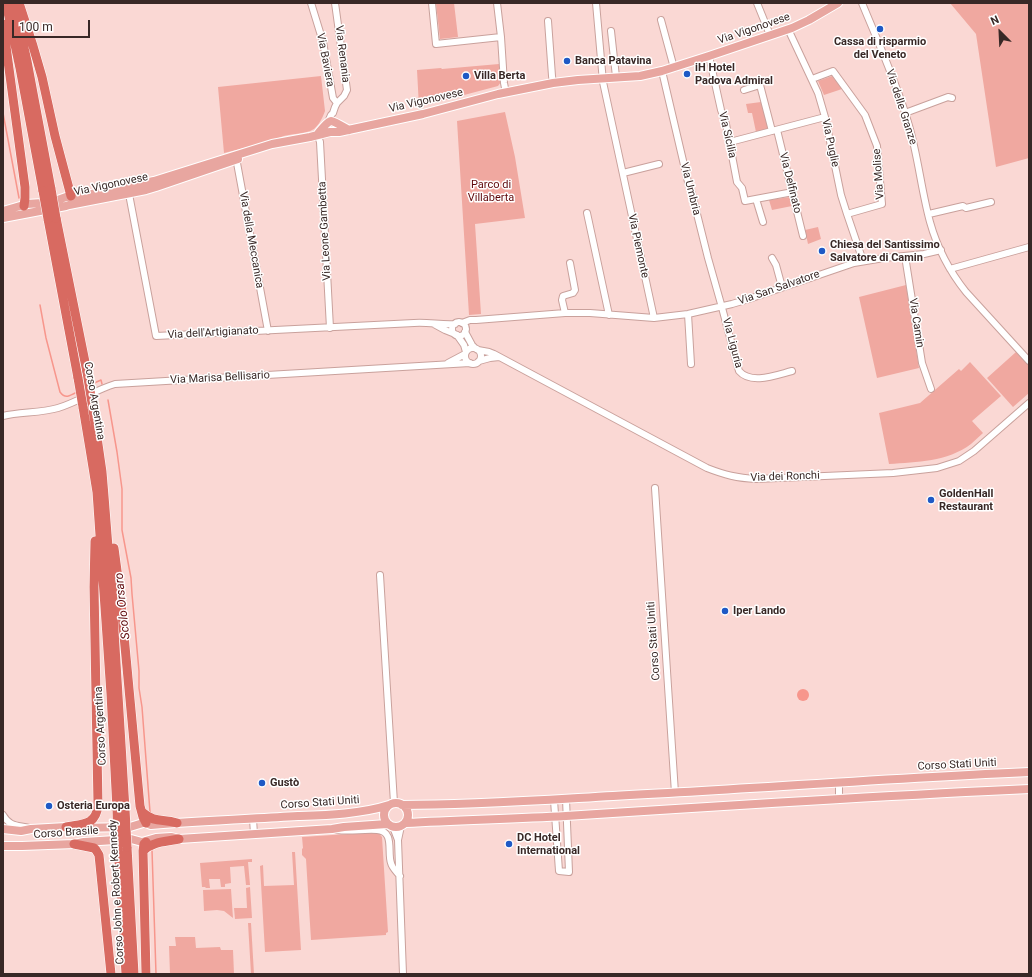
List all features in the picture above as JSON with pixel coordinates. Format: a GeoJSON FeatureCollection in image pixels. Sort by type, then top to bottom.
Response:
{"type":"FeatureCollection","features":[{"type":"Feature","properties":{"kind":"highway","name":"Corso Argentina"},"geometry":{"type":"LineString","coordinates":[[6,3],[47,190]]}},
{"type":"Feature","properties":{"kind":"highway","name":"Corso Argentina"},"geometry":{"type":"LineString","coordinates":[[13,3],[27,61],[97,492],[120,809]]}},
{"type":"Feature","properties":{"kind":"highway"},"geometry":{"type":"LineString","coordinates":[[18,3],[42,77],[70,201]]}},
{"type":"Feature","properties":{"kind":"highway"},"geometry":{"type":"LineString","coordinates":[[3,24],[27,209]]}},
{"type":"Feature","properties":{"kind":"highway","name":"Corso Argentina"},"geometry":{"type":"LineString","coordinates":[[52,218],[86,372],[102,472],[112,598],[120,809]]}},
{"type":"Feature","properties":{"kind":"highway"},"geometry":{"type":"LineString","coordinates":[[66,827],[90,822],[96,815],[98,806],[94,588],[95,530],[90,449]]}},
{"type":"Feature","properties":{"kind":"highway"},"geometry":{"type":"LineString","coordinates":[[102,472],[110,507],[142,812],[145,824]]}},
{"type":"Feature","properties":{"kind":"highway","name":"Corso John e Robert Kennedy"},"geometry":{"type":"LineString","coordinates":[[120,809],[125,845],[134,974]]}},
{"type":"Feature","properties":{"kind":"highway"},"geometry":{"type":"LineString","coordinates":[[142,812],[154,820],[171,821],[177,823]]}},
{"type":"Feature","properties":{"kind":"highway"},"geometry":{"type":"LineString","coordinates":[[143,851],[150,845],[157,842],[179,839]]}},
{"type":"Feature","properties":{"kind":"highway"},"geometry":{"type":"LineString","coordinates":[[146,974],[143,851],[144,844],[148,840]]}},
{"type":"Feature","properties":{"kind":"highway"},"geometry":{"type":"LineString","coordinates":[[74,844],[94,848],[99,855],[112,974]]}},
{"type":"Feature","properties":{"kind":"highway","name":"Corso John e Robert Kennedy"},"geometry":{"type":"LineString","coordinates":[[125,845],[126,974]]}},
{"type":"Feature","properties":{"kind":"main road","name":"Via Vigonovese"},"geometry":{"type":"LineString","coordinates":[[70,201],[82,196],[162,179],[272,144],[321,134],[332,126],[349,130],[423,114],[506,93],[571,80],[640,76],[662,72],[788,29],[809,20],[838,3]]}},
{"type":"Feature","properties":{"kind":"main road","name":"Via Vigonovese"},"geometry":{"type":"LineString","coordinates":[[27,209],[27,204],[70,201],[129,194],[156,187],[273,148],[292,140]]}},
{"type":"Feature","properties":{"kind":"main road"},"geometry":{"type":"LineString","coordinates":[[129,194],[135,185]]}},
{"type":"Feature","properties":{"kind":"main road","name":"Via Vigonovese"},"geometry":{"type":"LineString","coordinates":[[3,211],[27,209]]}},
{"type":"Feature","properties":{"kind":"main road","name":"Via Vigonovese"},"geometry":{"type":"LineString","coordinates":[[3,218],[27,209]]}},
{"type":"Feature","properties":{"kind":"main road","name":"Corso Stati Uniti"},"geometry":{"type":"LineString","coordinates":[[130,827],[145,824],[329,814],[376,810],[395,805],[478,804],[1029,772]]}},
{"type":"Feature","properties":{"kind":"main road"},"geometry":{"type":"LineString","coordinates":[[125,845],[156,838],[171,837],[179,839],[344,827],[390,826],[1029,789]]}},
{"type":"Feature","properties":{"kind":"main road"},"geometry":{"type":"LineString","coordinates":[[390,826],[385,822],[385,810],[395,805],[405,807],[408,812],[408,818],[404,825]]}},
{"type":"Feature","properties":{"kind":"main road"},"geometry":{"type":"LineString","coordinates":[[145,824],[154,831],[153,835],[148,840]]}},
{"type":"Feature","properties":{"kind":"main road","name":"Corso Brasile"},"geometry":{"type":"LineString","coordinates":[[3,829],[21,831],[66,827],[130,827]]}},
{"type":"Feature","properties":{"kind":"main road","name":"Corso Brasile"},"geometry":{"type":"LineString","coordinates":[[3,846],[74,844],[84,842],[125,845]]}},
{"type":"Feature","properties":{"kind":"street","name":"Via Renania"},"geometry":{"type":"LineString","coordinates":[[335,3],[347,90],[344,96],[337,102]]}},
{"type":"Feature","properties":{"kind":"street"},"geometry":{"type":"LineString","coordinates":[[432,3],[436,44],[502,37]]}},
{"type":"Feature","properties":{"kind":"street"},"geometry":{"type":"LineString","coordinates":[[497,3],[502,37],[504,83],[506,93]]}},
{"type":"Feature","properties":{"kind":"street"},"geometry":{"type":"LineString","coordinates":[[596,3],[603,78]]}},
{"type":"Feature","properties":{"kind":"street"},"geometry":{"type":"LineString","coordinates":[[757,3],[770,35]]}},
{"type":"Feature","properties":{"kind":"street","name":"Via delle Granze"},"geometry":{"type":"LineString","coordinates":[[862,3],[880,45],[912,134],[930,223],[941,250],[950,269],[966,292],[1029,361]]}},
{"type":"Feature","properties":{"kind":"street","name":"Via Baviera"},"geometry":{"type":"LineString","coordinates":[[311,4],[323,42],[333,98],[337,102]]}},
{"type":"Feature","properties":{"kind":"street"},"geometry":{"type":"LineString","coordinates":[[661,20],[674,68]]}},
{"type":"Feature","properties":{"kind":"street"},"geometry":{"type":"LineString","coordinates":[[548,21],[553,83]]}},
{"type":"Feature","properties":{"kind":"street","name":"Via Puglie"},"geometry":{"type":"LineString","coordinates":[[788,29],[818,93],[825,117],[841,195],[863,261]]}},
{"type":"Feature","properties":{"kind":"street"},"geometry":{"type":"LineString","coordinates":[[611,31],[616,77]]}},
{"type":"Feature","properties":{"kind":"street","name":"Via Sicilia"},"geometry":{"type":"LineString","coordinates":[[709,56],[721,110],[726,124],[737,182],[742,188],[745,201],[756,199]]}},
{"type":"Feature","properties":{"kind":"street","name":"Via Molise"},"geometry":{"type":"LineString","coordinates":[[812,79],[833,71],[865,115],[877,146],[882,204],[847,214]]}},
{"type":"Feature","properties":{"kind":"street","name":"Via Umbria"},"geometry":{"type":"LineString","coordinates":[[662,72],[688,182],[722,306]]}},
{"type":"Feature","properties":{"kind":"street","name":"Via Piemonte"},"geometry":{"type":"LineString","coordinates":[[603,78],[654,318]]}},
{"type":"Feature","properties":{"kind":"street","name":"Via Delfinato"},"geometry":{"type":"LineString","coordinates":[[744,90],[760,85],[792,192],[803,236]]}},
{"type":"Feature","properties":{"kind":"street"},"geometry":{"type":"LineString","coordinates":[[905,113],[948,97],[952,98]]}},
{"type":"Feature","properties":{"kind":"street"},"geometry":{"type":"LineString","coordinates":[[332,126],[335,116],[333,113],[337,102]]}},
{"type":"Feature","properties":{"kind":"street"},"geometry":{"type":"LineString","coordinates":[[730,142],[825,117]]}},
{"type":"Feature","properties":{"kind":"street","name":"Via Leone Gambetta"},"geometry":{"type":"LineString","coordinates":[[317,135],[320,142],[330,328]]}},
{"type":"Feature","properties":{"kind":"street"},"geometry":{"type":"LineString","coordinates":[[226,158],[236,160]]}},
{"type":"Feature","properties":{"kind":"street","name":"Via della Meccanica"},"geometry":{"type":"LineString","coordinates":[[236,160],[268,331]]}},
{"type":"Feature","properties":{"kind":"street"},"geometry":{"type":"LineString","coordinates":[[623,173],[659,164]]}},
{"type":"Feature","properties":{"kind":"street"},"geometry":{"type":"LineString","coordinates":[[763,222],[756,199],[792,192]]}},
{"type":"Feature","properties":{"kind":"street","name":"Via dell'Artigianato"},"geometry":{"type":"LineString","coordinates":[[129,194],[156,336],[368,326]]}},
{"type":"Feature","properties":{"kind":"street"},"geometry":{"type":"LineString","coordinates":[[929,214],[963,206],[966,208],[991,202]]}},
{"type":"Feature","properties":{"kind":"street"},"geometry":{"type":"LineString","coordinates":[[587,213],[609,315]]}},
{"type":"Feature","properties":{"kind":"street"},"geometry":{"type":"LineString","coordinates":[[950,269],[1029,247]]}},
{"type":"Feature","properties":{"kind":"street","name":"Via San Salvatore"},"geometry":{"type":"LineString","coordinates":[[368,326],[459,323],[470,320],[565,313],[654,318],[688,314],[749,299],[847,265],[863,261],[941,250]]}},
{"type":"Feature","properties":{"kind":"street","name":"Via Camin"},"geometry":{"type":"LineString","coordinates":[[905,256],[919,348],[922,363],[931,389]]}},
{"type":"Feature","properties":{"kind":"street"},"geometry":{"type":"LineString","coordinates":[[775,258],[782,287]]}},
{"type":"Feature","properties":{"kind":"street"},"geometry":{"type":"LineString","coordinates":[[565,313],[562,300],[563,296],[575,290],[570,263]]}},
{"type":"Feature","properties":{"kind":"street","name":"Via Liguria"},"geometry":{"type":"LineString","coordinates":[[722,306],[737,365],[742,375],[749,378],[770,377],[792,371]]}},
{"type":"Feature","properties":{"kind":"street"},"geometry":{"type":"LineString","coordinates":[[688,314],[691,364]]}},
{"type":"Feature","properties":{"kind":"street"},"geometry":{"type":"LineString","coordinates":[[456,335],[461,335],[466,330],[468,325],[475,320]]}},
{"type":"Feature","properties":{"kind":"street"},"geometry":{"type":"LineString","coordinates":[[479,361],[481,356],[477,349],[472,345],[465,325],[459,323],[453,329],[464,344],[466,358],[470,363],[475,364],[479,361],[499,357]]}},
{"type":"Feature","properties":{"kind":"street","name":"Via San Salvatore"},"geometry":{"type":"LineString","coordinates":[[434,324],[456,335]]}},
{"type":"Feature","properties":{"kind":"street"},"geometry":{"type":"LineString","coordinates":[[466,353],[469,349],[477,349]]}},
{"type":"Feature","properties":{"kind":"street","name":"Via dei Ronchi"},"geometry":{"type":"LineString","coordinates":[[477,349],[489,352],[499,357],[688,459],[720,474],[738,478],[756,479],[881,473],[937,468],[955,462],[974,451],[1029,403]]}},
{"type":"Feature","properties":{"kind":"street","name":"Via Marisa Bellisario"},"geometry":{"type":"LineString","coordinates":[[443,365],[466,353]]}},
{"type":"Feature","properties":{"kind":"street","name":"Via Marisa Bellisario"},"geometry":{"type":"LineString","coordinates":[[3,416],[56,409],[115,384],[470,363]]}},
{"type":"Feature","properties":{"kind":"street","name":"Corso Stati Uniti"},"geometry":{"type":"LineString","coordinates":[[655,488],[675,793]]}},
{"type":"Feature","properties":{"kind":"street"},"geometry":{"type":"LineString","coordinates":[[380,575],[395,805]]}},
{"type":"Feature","properties":{"kind":"street"},"geometry":{"type":"LineString","coordinates":[[839,783],[839,799]]}},
{"type":"Feature","properties":{"kind":"street"},"geometry":{"type":"LineString","coordinates":[[554,800],[559,872],[569,872],[566,799]]}},
{"type":"Feature","properties":{"kind":"street"},"geometry":{"type":"LineString","coordinates":[[3,815],[11,824],[31,829]]}},
{"type":"Feature","properties":{"kind":"street"},"geometry":{"type":"LineString","coordinates":[[253,819],[254,834]]}},
{"type":"Feature","properties":{"kind":"street"},"geometry":{"type":"LineString","coordinates":[[403,974],[398,840],[404,825]]}},
{"type":"Feature","properties":{"kind":"street"},"geometry":{"type":"LineString","coordinates":[[390,826],[398,840]]}},
{"type":"Feature","properties":{"kind":"street"},"geometry":{"type":"LineString","coordinates":[[332,829],[345,831],[377,830],[385,832],[388,837],[391,863],[400,876]]}},
{"type":"Feature","properties":{"kind":"green space"},"geometry":{"type":"Polygon","coordinates":[[[436,3],[454,3],[458,37],[440,39],[436,3]]]}},
{"type":"Feature","properties":{"kind":"green space"},"geometry":{"type":"Polygon","coordinates":[[[950,3],[1029,3],[1029,158],[996,167],[976,34],[950,3]]]}},
{"type":"Feature","properties":{"kind":"green space"},"geometry":{"type":"Polygon","coordinates":[[[499,64],[501,82],[498,86],[419,107],[417,70],[499,64]]]}},
{"type":"Feature","properties":{"kind":"green space"},"geometry":{"type":"Polygon","coordinates":[[[321,76],[325,111],[321,121],[314,129],[224,153],[218,87],[321,76]]]}},
{"type":"Feature","properties":{"kind":"green space"},"geometry":{"type":"Polygon","coordinates":[[[832,76],[842,89],[824,95],[818,81],[832,76]]]}},
{"type":"Feature","properties":{"kind":"green space"},"geometry":{"type":"Polygon","coordinates":[[[761,102],[768,129],[756,132],[752,113],[748,113],[746,104],[761,102]]]}},
{"type":"Feature","properties":{"kind":"green space","name":"Parco di Villaberta"},"geometry":{"type":"Polygon","coordinates":[[[505,112],[515,157],[525,218],[475,224],[481,314],[469,315],[457,121],[505,112]]]}},
{"type":"Feature","properties":{"kind":"green space"},"geometry":{"type":"Polygon","coordinates":[[[790,197],[792,206],[772,210],[769,200],[790,197]]]}},
{"type":"Feature","properties":{"kind":"green space"},"geometry":{"type":"Polygon","coordinates":[[[818,227],[821,239],[808,244],[805,230],[818,227]]]}},
{"type":"Feature","properties":{"kind":"green space"},"geometry":{"type":"Polygon","coordinates":[[[906,285],[919,368],[877,378],[859,297],[906,285]]]}},
{"type":"Feature","properties":{"kind":"green space"},"geometry":{"type":"Polygon","coordinates":[[[1016,352],[1029,366],[1029,393],[1013,407],[987,378],[1016,352]]]}},
{"type":"Feature","properties":{"kind":"green space"},"geometry":{"type":"Polygon","coordinates":[[[970,362],[1001,396],[972,421],[983,433],[962,450],[942,458],[910,463],[889,464],[879,413],[920,403],[959,369],[961,371],[970,362]]]}},
{"type":"Feature","properties":{"kind":"green space"},"geometry":{"type":"Polygon","coordinates":[[[378,832],[382,837],[388,932],[386,935],[311,940],[306,859],[302,855],[302,837],[378,832]]]}},
{"type":"Feature","properties":{"kind":"green space"},"geometry":{"type":"Polygon","coordinates":[[[292,852],[295,852],[301,950],[265,952],[260,866],[263,865],[264,886],[294,885],[292,852]]]}},
{"type":"Feature","properties":{"kind":"green space"},"geometry":{"type":"Polygon","coordinates":[[[252,859],[252,862],[248,862],[250,885],[246,885],[244,866],[230,867],[231,883],[225,884],[225,887],[221,887],[220,879],[209,879],[210,888],[202,887],[200,863],[252,859]]]}},
{"type":"Feature","properties":{"kind":"green space"},"geometry":{"type":"Polygon","coordinates":[[[250,887],[252,918],[235,919],[234,908],[247,908],[246,888],[250,887]]]}},
{"type":"Feature","properties":{"kind":"green space"},"geometry":{"type":"Polygon","coordinates":[[[231,889],[233,918],[224,911],[204,911],[203,890],[231,889]]]}},
{"type":"Feature","properties":{"kind":"green space"},"geometry":{"type":"Polygon","coordinates":[[[248,923],[251,923],[254,974],[251,974],[248,923]]]}},
{"type":"Feature","properties":{"kind":"green space"},"geometry":{"type":"Polygon","coordinates":[[[175,937],[195,937],[196,948],[220,947],[221,950],[233,950],[234,974],[170,974],[169,946],[176,946],[175,937]]]}},
{"type":"Feature","properties":{"kind":"shaded area"},"geometry":{"type":"Polygon","coordinates":[[[805,689],[808,690],[808,700],[801,701],[798,700],[797,693],[798,690],[805,689]]]}},
{"type":"Feature","properties":{"kind":"waterway","name":"Scolo Orsaro"},"geometry":{"type":"LineString","coordinates":[[3,113],[19,198]]}},
{"type":"Feature","properties":{"kind":"waterway","name":"Scolo Orsaro"},"geometry":{"type":"LineString","coordinates":[[40,305],[46,338],[60,392],[64,396],[70,396],[77,392]]}},
{"type":"Feature","properties":{"kind":"waterway","name":"Scolo Orsaro"},"geometry":{"type":"LineString","coordinates":[[92,384],[101,380],[102,384]]}},
{"type":"Feature","properties":{"kind":"waterway","name":"Scolo Orsaro"},"geometry":{"type":"LineString","coordinates":[[108,400],[122,489],[122,530],[131,578],[150,812]]}},
{"type":"Feature","properties":{"kind":"waterway","name":"Scolo Orsaro"},"geometry":{"type":"LineString","coordinates":[[152,850],[156,974]]}},
{"type":"Feature","properties":{"kind":"place","name":"Cassa di risparmio del Veneto"},"geometry":{"type":"Point","coordinates":[880,29]}},
{"type":"Feature","properties":{"kind":"place","name":"Banca Patavina"},"geometry":{"type":"Point","coordinates":[567,61]}},
{"type":"Feature","properties":{"kind":"place","name":"iH Hotel Padova Admiral"},"geometry":{"type":"Point","coordinates":[687,74]}},
{"type":"Feature","properties":{"kind":"place","name":"Villa Berta"},"geometry":{"type":"Point","coordinates":[466,76]}},
{"type":"Feature","properties":{"kind":"place","name":"Chiesa del Santissimo Salvatore di Camin"},"geometry":{"type":"Point","coordinates":[822,251]}},
{"type":"Feature","properties":{"kind":"place","name":"GoldenHall Restaurant"},"geometry":{"type":"Point","coordinates":[931,500]}},
{"type":"Feature","properties":{"kind":"place","name":"Iper Lando"},"geometry":{"type":"Point","coordinates":[725,611]}},
{"type":"Feature","properties":{"kind":"place","name":"Gustò"},"geometry":{"type":"Point","coordinates":[262,783]}},
{"type":"Feature","properties":{"kind":"place","name":"Osteria Europa"},"geometry":{"type":"Point","coordinates":[49,806]}},
{"type":"Feature","properties":{"kind":"place","name":"DC Hotel International"},"geometry":{"type":"Point","coordinates":[509,844]}}]}
